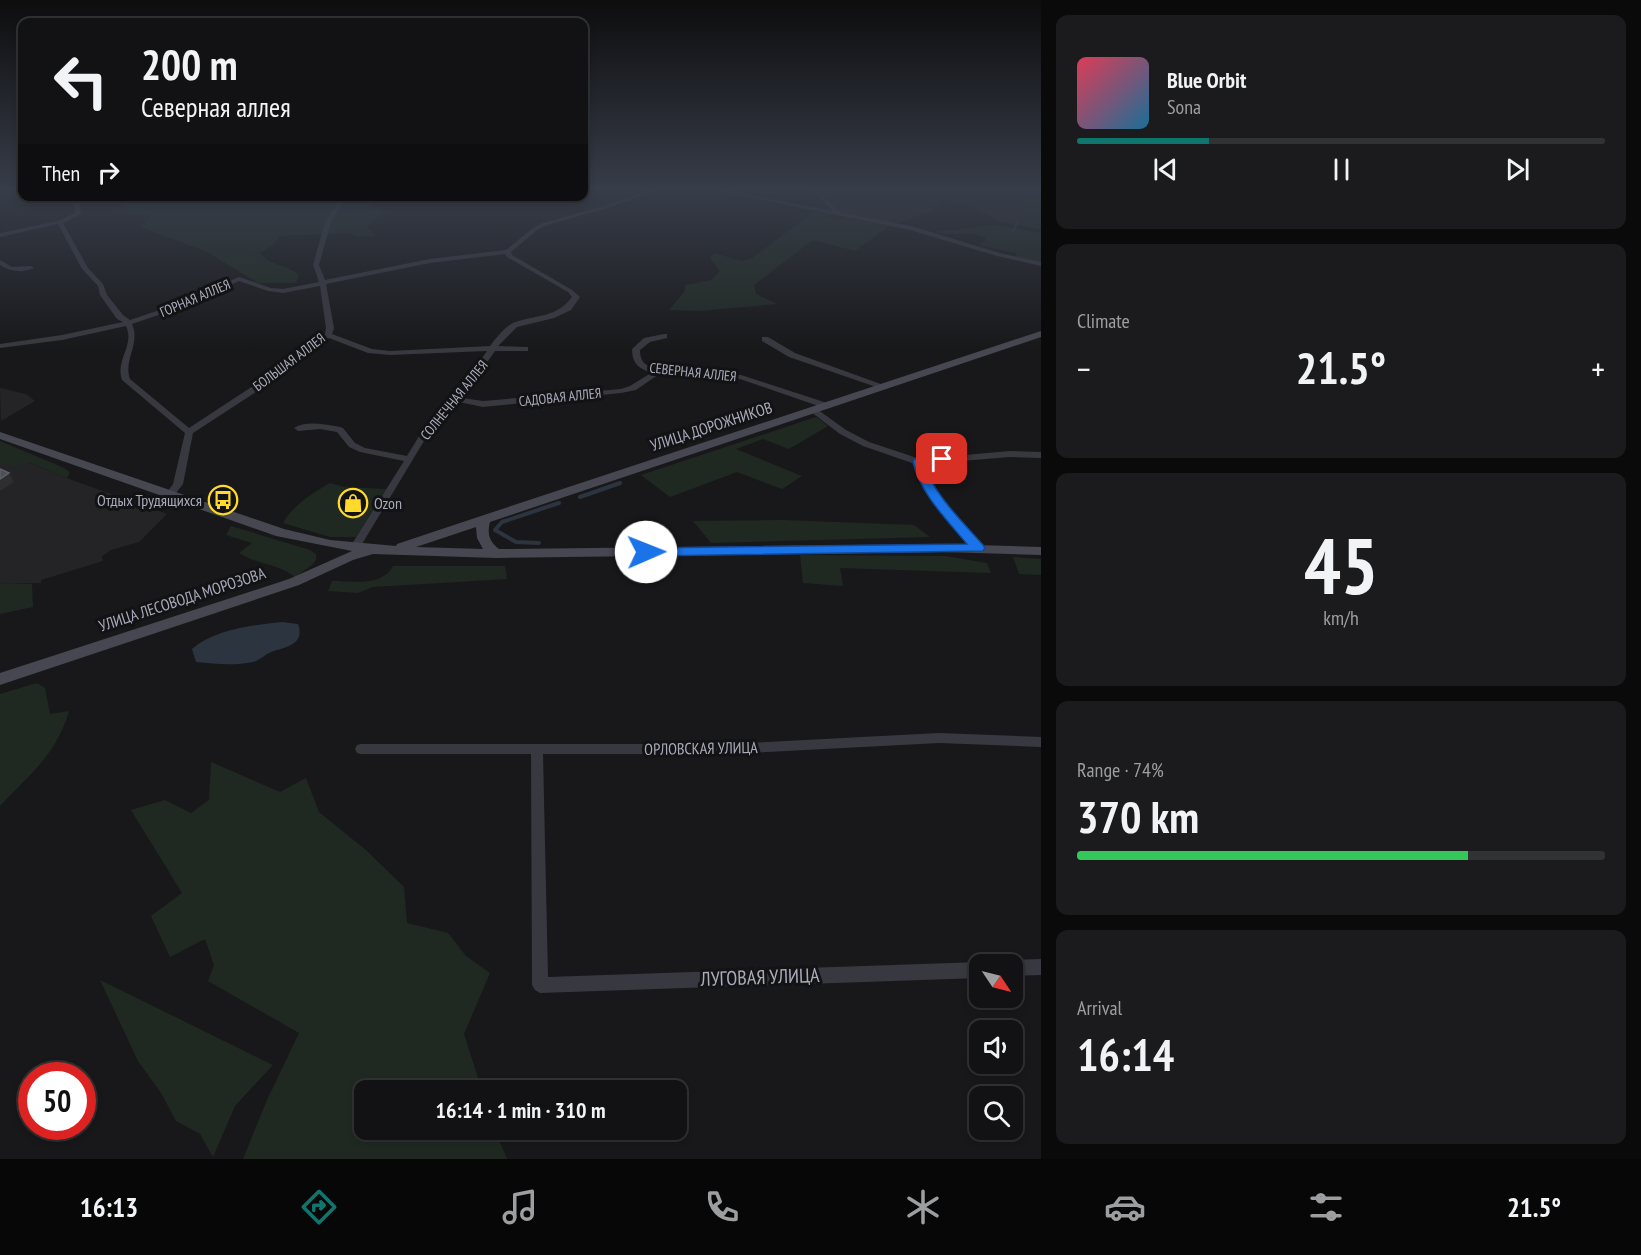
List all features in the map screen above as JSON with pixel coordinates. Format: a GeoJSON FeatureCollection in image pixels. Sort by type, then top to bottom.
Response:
{"type":"FeatureCollection","features":[{"type":"Feature","properties":{"kind":"main road","name":"УЛИЦА ДОРОЖНИКОВ"},"geometry":{"type":"LineString","coordinates":[[392,550],[1041,334]]}},
{"type":"Feature","properties":{"kind":"main road"},"geometry":{"type":"LineString","coordinates":[[0,435],[281,532],[330,544],[373,550],[496,554],[978,548],[1041,551]]}},
{"type":"Feature","properties":{"kind":"main road"},"geometry":{"type":"LineString","coordinates":[[485,519],[481,530],[482,538],[486,546],[496,554]]}},
{"type":"Feature","properties":{"kind":"main road"},"geometry":{"type":"LineString","coordinates":[[321,569],[333,561],[336,554],[330,544]]}},
{"type":"Feature","properties":{"kind":"main road","name":"УЛИЦА ЛЕСОВОДА МОРОЗОВА"},"geometry":{"type":"LineString","coordinates":[[0,679],[294,582],[321,569],[373,550]]}},
{"type":"Feature","properties":{"kind":"street"},"geometry":{"type":"LineString","coordinates":[[71,242],[85,269],[101,285],[104,295],[120,317],[128,322],[132,341],[123,371],[126,380],[189,432],[178,484],[170,495]]}},
{"type":"Feature","properties":{"kind":"street","name":"БОЛЬШАЯ АЛЛЕЯ"},"geometry":{"type":"LineString","coordinates":[[189,432],[262,384],[328,335],[330,328],[323,284],[316,265],[322,242]]}},
{"type":"Feature","properties":{"kind":"street"},"geometry":{"type":"LineString","coordinates":[[508,252],[520,242]]}},
{"type":"Feature","properties":{"kind":"street"},"geometry":{"type":"LineString","coordinates":[[957,242],[1041,264]]}},
{"type":"Feature","properties":{"kind":"street","name":"ГОРНАЯ АЛЛЕЯ"},"geometry":{"type":"LineString","coordinates":[[0,346],[64,338],[171,310],[239,279],[270,290],[283,291],[430,261],[508,252]]}},
{"type":"Feature","properties":{"kind":"street","name":"СОЛНЕЧНАЯ АЛЛЕЯ"},"geometry":{"type":"LineString","coordinates":[[355,547],[430,425],[458,399],[496,343],[514,325],[551,316],[568,308],[576,297],[570,291],[522,265],[509,256],[508,252]]}},
{"type":"Feature","properties":{"kind":"street"},"geometry":{"type":"LineString","coordinates":[[0,262],[11,269],[31,268]]}},
{"type":"Feature","properties":{"kind":"street"},"geometry":{"type":"LineString","coordinates":[[328,335],[372,351],[390,353],[525,350]]}},
{"type":"Feature","properties":{"kind":"street","name":"СЕВЕРНАЯ АЛЛЕЯ"},"geometry":{"type":"LineString","coordinates":[[664,336],[647,340],[636,349],[636,358],[642,367],[657,372],[741,377],[820,408],[843,432],[866,444],[919,462]]}},
{"type":"Feature","properties":{"kind":"street"},"geometry":{"type":"LineString","coordinates":[[765,339],[792,356],[885,387]]}},
{"type":"Feature","properties":{"kind":"street","name":"САДОВАЯ АЛЛЕЯ"},"geometry":{"type":"LineString","coordinates":[[458,399],[483,404],[621,391],[633,388],[657,372]]}},
{"type":"Feature","properties":{"kind":"street"},"geometry":{"type":"LineString","coordinates":[[298,428],[320,426],[340,430],[352,445],[363,450],[409,459]]}},
{"type":"Feature","properties":{"kind":"street"},"geometry":{"type":"LineString","coordinates":[[978,548],[959,528],[927,483],[919,462],[1010,454],[1041,455]]}},
{"type":"Feature","properties":{"kind":"street","name":"ОРЛОВСКАЯ УЛИЦА"},"geometry":{"type":"LineString","coordinates":[[361,749],[730,749],[939,738],[1041,742]]}},
{"type":"Feature","properties":{"kind":"street","name":"ЛУГОВАЯ УЛИЦА"},"geometry":{"type":"LineString","coordinates":[[537,750],[540,985],[969,970]]}},
{"type":"Feature","properties":{"kind":"street"},"geometry":{"type":"LineString","coordinates":[[1023,968],[1041,968]]}},
{"type":"Feature","properties":{"kind":"shaded area"},"geometry":{"type":"Polygon","coordinates":[[[181,242],[275,242],[260,253],[269,261],[299,275],[296,283],[258,283],[207,252],[181,242]]]}},
{"type":"Feature","properties":{"kind":"shaded area"},"geometry":{"type":"Polygon","coordinates":[[[773,242],[810,242],[754,285],[756,294],[777,304],[699,311],[669,310],[685,291],[685,285],[711,280],[720,271],[710,258],[714,253],[742,261],[752,258],[773,242]]]}},
{"type":"Feature","properties":{"kind":"shaded area"},"geometry":{"type":"Polygon","coordinates":[[[821,242],[867,242],[855,251],[821,242]]]}},
{"type":"Feature","properties":{"kind":"shaded area"},"geometry":{"type":"Polygon","coordinates":[[[983,242],[1041,242],[1041,262],[1017,257],[1016,253],[978,245],[983,242]]]}},
{"type":"Feature","properties":{"kind":"shaded area"},"geometry":{"type":"Polygon","coordinates":[[[0,388],[26,394],[35,401],[1,421],[0,388]]]}},
{"type":"Feature","properties":{"kind":"shaded area"},"geometry":{"type":"Polygon","coordinates":[[[816,417],[828,426],[789,449],[763,439],[736,449],[802,476],[782,489],[737,472],[670,497],[641,475],[816,417]]]}},
{"type":"Feature","properties":{"kind":"shaded area"},"geometry":{"type":"Polygon","coordinates":[[[0,441],[70,472],[67,478],[28,462],[19,467],[0,463],[0,441]]]}},
{"type":"Feature","properties":{"kind":"shaded area"},"geometry":{"type":"Polygon","coordinates":[[[0,451],[167,514],[139,542],[111,550],[102,556],[103,561],[41,580],[41,583],[0,584],[0,451]]]}},
{"type":"Feature","properties":{"kind":"shaded area"},"geometry":{"type":"Polygon","coordinates":[[[330,483],[344,487],[386,489],[356,537],[330,537],[283,523],[298,505],[330,483]]]}},
{"type":"Feature","properties":{"kind":"shaded area"},"geometry":{"type":"Polygon","coordinates":[[[782,520],[914,525],[930,537],[711,543],[693,521],[782,520]]]}},
{"type":"Feature","properties":{"kind":"shaded area"},"geometry":{"type":"Polygon","coordinates":[[[231,526],[310,550],[316,554],[316,560],[295,577],[282,569],[239,553],[252,543],[226,535],[231,526]]]}},
{"type":"Feature","properties":{"kind":"shaded area"},"geometry":{"type":"Polygon","coordinates":[[[800,555],[945,556],[987,563],[991,573],[840,568],[843,586],[803,583],[800,555]]]}},
{"type":"Feature","properties":{"kind":"shaded area"},"geometry":{"type":"Polygon","coordinates":[[[1013,557],[1041,559],[1041,575],[1019,574],[1013,557]]]}},
{"type":"Feature","properties":{"kind":"shaded area"},"geometry":{"type":"Polygon","coordinates":[[[393,566],[505,566],[507,579],[373,587],[358,593],[328,591],[332,581],[374,580],[388,573],[393,566]]]}},
{"type":"Feature","properties":{"kind":"shaded area"},"geometry":{"type":"Polygon","coordinates":[[[0,584],[32,584],[33,607],[0,614],[0,584]]]}},
{"type":"Feature","properties":{"kind":"shaded area"},"geometry":{"type":"Polygon","coordinates":[[[37,683],[45,688],[50,714],[69,711],[64,726],[49,752],[0,806],[0,694],[37,683]]]}},
{"type":"Feature","properties":{"kind":"shaded area"},"geometry":{"type":"Polygon","coordinates":[[[211,762],[280,792],[306,778],[319,812],[367,851],[404,887],[407,923],[448,933],[466,956],[490,973],[464,1034],[479,1080],[354,1080],[354,1140],[499,1140],[507,1159],[243,1159],[267,1100],[299,1033],[208,981],[214,965],[205,939],[170,957],[151,916],[182,893],[131,810],[165,800],[191,813],[209,800],[211,762]]]}},
{"type":"Feature","properties":{"kind":"shaded area"},"geometry":{"type":"Polygon","coordinates":[[[100,980],[273,1065],[235,1106],[213,1157],[200,1134],[176,1121],[161,1093],[138,1061],[100,980]]]}},
{"type":"Feature","properties":{"kind":"water"},"geometry":{"type":"Polygon","coordinates":[[[282,622],[298,624],[300,630],[297,640],[290,646],[246,663],[196,662],[192,649],[212,637],[223,632],[282,622]]]}},
{"type":"Feature","properties":{"kind":"building"},"geometry":{"type":"Polygon","coordinates":[[[0,469],[9,473],[0,479],[0,469]]]}},
{"type":"Feature","properties":{"kind":"waterway"},"geometry":{"type":"LineString","coordinates":[[580,497],[620,483]]}},
{"type":"Feature","properties":{"kind":"waterway"},"geometry":{"type":"LineString","coordinates":[[539,543],[516,542],[495,530],[502,522],[559,503]]}},
{"type":"Feature","properties":{"kind":"place","name":"Отдых Трудящихся"},"geometry":{"type":"Point","coordinates":[223,500]}},
{"type":"Feature","properties":{"kind":"place","name":"Ozon"},"geometry":{"type":"Point","coordinates":[353,503]}},
{"type":"Feature","properties":{"kind":"route"},"geometry":{"type":"LineString","coordinates":[[646,552],[978,548],[942,506],[921,472],[919,462],[942,459]]}}]}
